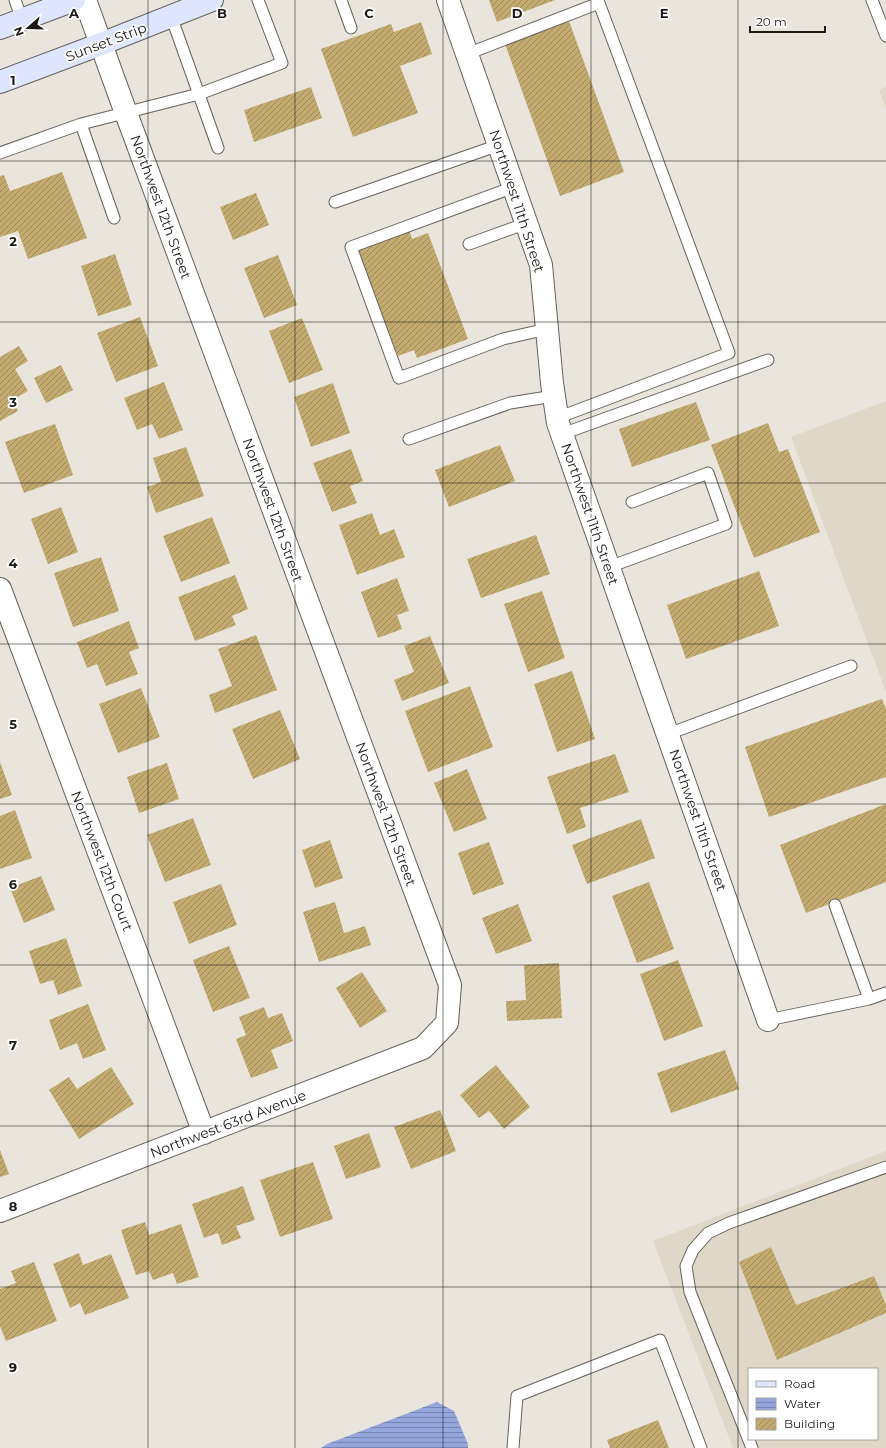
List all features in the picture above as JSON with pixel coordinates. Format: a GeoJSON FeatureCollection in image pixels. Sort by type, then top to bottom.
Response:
{"type":"FeatureCollection","features":[{"type":"Feature","properties":{"kind":"street"},"geometry":{"type":"LineString","coordinates":[[0,28],[18,10],[74,0]]}},
{"type":"Feature","properties":{"kind":"street","name":"Northwest 12th Street"},"geometry":{"type":"LineString","coordinates":[[85,0],[450,985],[447,1022]]}},
{"type":"Feature","properties":{"kind":"street","name":"Sunset Strip"},"geometry":{"type":"LineString","coordinates":[[0,82],[212,0]]}},
{"type":"Feature","properties":{"kind":"street","name":"Northwest 11th Street"},"geometry":{"type":"LineString","coordinates":[[448,0],[541,265],[554,396],[560,426],[768,1020]]}},
{"type":"Feature","properties":{"kind":"street","name":"Northwest 12th Court"},"geometry":{"type":"LineString","coordinates":[[0,589],[204,1133]]}},
{"type":"Feature","properties":{"kind":"street","name":"Northwest 63rd Avenue"},"geometry":{"type":"LineString","coordinates":[[0,1211],[424,1048],[447,1022]]}},
{"type":"Feature","properties":{"kind":"lane"},"geometry":{"type":"LineString","coordinates":[[0,153],[82,124],[199,94],[282,63],[258,0]]}},
{"type":"Feature","properties":{"kind":"lane"},"geometry":{"type":"LineString","coordinates":[[341,0],[351,28]]}},
{"type":"Feature","properties":{"kind":"lane"},"geometry":{"type":"LineString","coordinates":[[872,0],[886,36]]}},
{"type":"Feature","properties":{"kind":"lane"},"geometry":{"type":"LineString","coordinates":[[467,54],[599,3],[729,353],[560,426]]}},
{"type":"Feature","properties":{"kind":"lane"},"geometry":{"type":"LineString","coordinates":[[171,16],[218,148]]}},
{"type":"Feature","properties":{"kind":"lane"},"geometry":{"type":"LineString","coordinates":[[82,124],[114,218]]}},
{"type":"Feature","properties":{"kind":"lane"},"geometry":{"type":"LineString","coordinates":[[335,202],[499,144]]}},
{"type":"Feature","properties":{"kind":"lane"},"geometry":{"type":"LineString","coordinates":[[514,187],[351,247],[399,378],[503,339],[547,329]]}},
{"type":"Feature","properties":{"kind":"lane"},"geometry":{"type":"LineString","coordinates":[[469,244],[526,223]]}},
{"type":"Feature","properties":{"kind":"lane"},"geometry":{"type":"LineString","coordinates":[[560,426],[768,360]]}},
{"type":"Feature","properties":{"kind":"lane"},"geometry":{"type":"LineString","coordinates":[[409,439],[510,402],[554,396]]}},
{"type":"Feature","properties":{"kind":"lane"},"geometry":{"type":"LineString","coordinates":[[609,567],[726,524],[708,473],[632,502]]}},
{"type":"Feature","properties":{"kind":"lane"},"geometry":{"type":"LineString","coordinates":[[668,734],[851,666]]}},
{"type":"Feature","properties":{"kind":"lane"},"geometry":{"type":"LineString","coordinates":[[834,905],[869,998]]}},
{"type":"Feature","properties":{"kind":"lane"},"geometry":{"type":"LineString","coordinates":[[768,1020],[869,998],[886,992]]}},
{"type":"Feature","properties":{"kind":"lane"},"geometry":{"type":"LineString","coordinates":[[748,1438],[690,1292],[686,1266],[693,1250],[708,1233],[729,1223],[886,1167]]}},
{"type":"Feature","properties":{"kind":"lane"},"geometry":{"type":"LineString","coordinates":[[513,1448],[517,1396],[660,1340],[701,1448]]}},
{"type":"Feature","properties":{"kind":"shaded area"},"geometry":{"type":"Polygon","coordinates":[[[886,87],[886,109],[879,90],[886,87]]]}},
{"type":"Feature","properties":{"kind":"shaded area"},"geometry":{"type":"Polygon","coordinates":[[[886,401],[886,692],[791,437],[886,401]]]}},
{"type":"Feature","properties":{"kind":"shaded area"},"geometry":{"type":"Polygon","coordinates":[[[886,1151],[886,1448],[733,1448],[653,1241],[886,1151]]]}},
{"type":"Feature","properties":{"kind":"water"},"geometry":{"type":"Polygon","coordinates":[[[437,1402],[454,1411],[468,1444],[468,1448],[321,1448],[327,1444],[437,1402]]]}},
{"type":"Feature","properties":{"kind":"building"},"geometry":{"type":"Polygon","coordinates":[[[489,0],[555,0],[497,22],[489,0]]]}},
{"type":"Feature","properties":{"kind":"building"},"geometry":{"type":"Polygon","coordinates":[[[569,21],[624,172],[560,196],[505,44],[569,21]]]}},
{"type":"Feature","properties":{"kind":"building"},"geometry":{"type":"Polygon","coordinates":[[[421,22],[432,54],[400,66],[418,113],[353,137],[321,49],[391,24],[394,32],[421,22]]]}},
{"type":"Feature","properties":{"kind":"building"},"geometry":{"type":"Polygon","coordinates":[[[311,87],[322,118],[254,142],[244,110],[311,87]]]}},
{"type":"Feature","properties":{"kind":"building"},"geometry":{"type":"Polygon","coordinates":[[[62,172],[87,238],[28,259],[18,231],[0,237],[0,176],[4,175],[10,191],[62,172]]]}},
{"type":"Feature","properties":{"kind":"building"},"geometry":{"type":"Polygon","coordinates":[[[256,193],[269,225],[233,240],[220,207],[256,193]]]}},
{"type":"Feature","properties":{"kind":"building"},"geometry":{"type":"Polygon","coordinates":[[[409,229],[412,239],[428,233],[468,339],[417,358],[414,350],[398,356],[357,248],[409,229]]]}},
{"type":"Feature","properties":{"kind":"building"},"geometry":{"type":"Polygon","coordinates":[[[115,254],[132,305],[98,316],[81,266],[115,254]]]}},
{"type":"Feature","properties":{"kind":"building"},"geometry":{"type":"Polygon","coordinates":[[[278,255],[297,305],[264,318],[244,268],[278,255]]]}},
{"type":"Feature","properties":{"kind":"building"},"geometry":{"type":"Polygon","coordinates":[[[140,317],[158,366],[116,382],[97,333],[140,317]]]}},
{"type":"Feature","properties":{"kind":"building"},"geometry":{"type":"Polygon","coordinates":[[[302,318],[323,370],[289,383],[269,331],[302,318]]]}},
{"type":"Feature","properties":{"kind":"building"},"geometry":{"type":"Polygon","coordinates":[[[19,346],[28,361],[15,369],[28,391],[12,400],[18,411],[0,421],[0,357],[19,346]]]}},
{"type":"Feature","properties":{"kind":"building"},"geometry":{"type":"Polygon","coordinates":[[[61,365],[73,390],[46,403],[34,378],[61,365]]]}},
{"type":"Feature","properties":{"kind":"building"},"geometry":{"type":"Polygon","coordinates":[[[164,382],[183,430],[159,439],[152,424],[137,430],[124,398],[164,382]]]}},
{"type":"Feature","properties":{"kind":"building"},"geometry":{"type":"Polygon","coordinates":[[[333,383],[350,433],[311,447],[294,397],[333,383]]]}},
{"type":"Feature","properties":{"kind":"building"},"geometry":{"type":"Polygon","coordinates":[[[696,402],[710,440],[632,467],[619,429],[696,402]]]}},
{"type":"Feature","properties":{"kind":"building"},"geometry":{"type":"Polygon","coordinates":[[[768,423],[779,452],[788,449],[820,532],[754,558],[711,445],[768,423]]]}},
{"type":"Feature","properties":{"kind":"building"},"geometry":{"type":"Polygon","coordinates":[[[55,424],[73,475],[24,493],[5,442],[55,424]]]}},
{"type":"Feature","properties":{"kind":"building"},"geometry":{"type":"Polygon","coordinates":[[[500,445],[515,481],[449,507],[435,470],[500,445]]]}},
{"type":"Feature","properties":{"kind":"building"},"geometry":{"type":"Polygon","coordinates":[[[186,447],[204,496],[156,513],[147,487],[161,482],[153,458],[186,447]]]}},
{"type":"Feature","properties":{"kind":"building"},"geometry":{"type":"Polygon","coordinates":[[[351,449],[363,481],[350,486],[357,503],[332,512],[313,463],[351,449]]]}},
{"type":"Feature","properties":{"kind":"building"},"geometry":{"type":"Polygon","coordinates":[[[61,507],[78,552],[48,564],[31,519],[61,507]]]}},
{"type":"Feature","properties":{"kind":"building"},"geometry":{"type":"Polygon","coordinates":[[[372,513],[380,535],[394,529],[405,557],[357,575],[339,525],[372,513]]]}},
{"type":"Feature","properties":{"kind":"building"},"geometry":{"type":"Polygon","coordinates":[[[212,517],[230,563],[181,582],[163,536],[212,517]]]}},
{"type":"Feature","properties":{"kind":"building"},"geometry":{"type":"Polygon","coordinates":[[[536,535],[550,574],[481,598],[467,559],[536,535]]]}},
{"type":"Feature","properties":{"kind":"building"},"geometry":{"type":"Polygon","coordinates":[[[101,557],[119,611],[73,627],[54,573],[101,557]]]}},
{"type":"Feature","properties":{"kind":"building"},"geometry":{"type":"Polygon","coordinates":[[[759,571],[779,626],[686,659],[667,605],[759,571]]]}},
{"type":"Feature","properties":{"kind":"building"},"geometry":{"type":"Polygon","coordinates":[[[235,575],[248,609],[232,616],[236,625],[195,641],[178,597],[235,575]]]}},
{"type":"Feature","properties":{"kind":"building"},"geometry":{"type":"Polygon","coordinates":[[[397,578],[409,611],[397,615],[402,629],[378,638],[361,592],[397,578]]]}},
{"type":"Feature","properties":{"kind":"building"},"geometry":{"type":"Polygon","coordinates":[[[542,591],[565,658],[528,672],[504,604],[542,591]]]}},
{"type":"Feature","properties":{"kind":"building"},"geometry":{"type":"Polygon","coordinates":[[[129,621],[139,648],[129,652],[138,674],[106,686],[97,664],[87,668],[77,642],[129,621]]]}},
{"type":"Feature","properties":{"kind":"building"},"geometry":{"type":"Polygon","coordinates":[[[256,635],[277,690],[215,713],[209,695],[232,686],[218,649],[256,635]]]}},
{"type":"Feature","properties":{"kind":"building"},"geometry":{"type":"Polygon","coordinates":[[[430,636],[449,683],[402,701],[394,680],[414,672],[404,646],[430,636]]]}},
{"type":"Feature","properties":{"kind":"building"},"geometry":{"type":"Polygon","coordinates":[[[572,671],[595,739],[557,752],[534,684],[572,671]]]}},
{"type":"Feature","properties":{"kind":"building"},"geometry":{"type":"Polygon","coordinates":[[[470,686],[493,747],[428,772],[405,711],[470,686]]]}},
{"type":"Feature","properties":{"kind":"building"},"geometry":{"type":"Polygon","coordinates":[[[141,688],[160,737],[118,753],[99,704],[141,688]]]}},
{"type":"Feature","properties":{"kind":"building"},"geometry":{"type":"Polygon","coordinates":[[[882,699],[886,709],[886,777],[769,817],[745,747],[882,699]]]}},
{"type":"Feature","properties":{"kind":"building"},"geometry":{"type":"Polygon","coordinates":[[[280,710],[300,759],[253,779],[232,729],[280,710]]]}},
{"type":"Feature","properties":{"kind":"building"},"geometry":{"type":"Polygon","coordinates":[[[615,754],[629,792],[580,808],[586,827],[567,834],[547,777],[615,754]]]}},
{"type":"Feature","properties":{"kind":"building"},"geometry":{"type":"Polygon","coordinates":[[[0,762],[12,795],[0,799],[0,762]]]}},
{"type":"Feature","properties":{"kind":"building"},"geometry":{"type":"Polygon","coordinates":[[[167,763],[179,799],[139,813],[127,777],[167,763]]]}},
{"type":"Feature","properties":{"kind":"building"},"geometry":{"type":"Polygon","coordinates":[[[467,769],[487,819],[454,832],[434,783],[467,769]]]}},
{"type":"Feature","properties":{"kind":"building"},"geometry":{"type":"Polygon","coordinates":[[[886,804],[886,882],[806,913],[780,845],[886,804]]]}},
{"type":"Feature","properties":{"kind":"building"},"geometry":{"type":"Polygon","coordinates":[[[15,810],[32,858],[0,869],[0,816],[15,810]]]}},
{"type":"Feature","properties":{"kind":"building"},"geometry":{"type":"Polygon","coordinates":[[[193,818],[211,865],[165,882],[147,835],[193,818]]]}},
{"type":"Feature","properties":{"kind":"building"},"geometry":{"type":"Polygon","coordinates":[[[641,819],[655,858],[587,884],[572,845],[641,819]]]}},
{"type":"Feature","properties":{"kind":"building"},"geometry":{"type":"Polygon","coordinates":[[[330,840],[343,878],[315,888],[302,850],[330,840]]]}},
{"type":"Feature","properties":{"kind":"building"},"geometry":{"type":"Polygon","coordinates":[[[489,842],[504,884],[473,895],[458,853],[489,842]]]}},
{"type":"Feature","properties":{"kind":"building"},"geometry":{"type":"Polygon","coordinates":[[[41,876],[55,910],[24,923],[10,888],[41,876]]]}},
{"type":"Feature","properties":{"kind":"building"},"geometry":{"type":"Polygon","coordinates":[[[649,882],[674,949],[637,963],[612,896],[649,882]]]}},
{"type":"Feature","properties":{"kind":"building"},"geometry":{"type":"Polygon","coordinates":[[[221,884],[237,925],[189,944],[173,902],[221,884]]]}},
{"type":"Feature","properties":{"kind":"building"},"geometry":{"type":"Polygon","coordinates":[[[335,902],[344,933],[365,926],[371,945],[319,962],[303,912],[335,902]]]}},
{"type":"Feature","properties":{"kind":"building"},"geometry":{"type":"Polygon","coordinates":[[[518,904],[532,941],[496,954],[482,918],[518,904]]]}},
{"type":"Feature","properties":{"kind":"building"},"geometry":{"type":"Polygon","coordinates":[[[66,938],[82,986],[58,995],[53,980],[40,984],[29,951],[66,938]]]}},
{"type":"Feature","properties":{"kind":"building"},"geometry":{"type":"Polygon","coordinates":[[[229,946],[250,998],[213,1012],[193,960],[229,946]]]}},
{"type":"Feature","properties":{"kind":"building"},"geometry":{"type":"Polygon","coordinates":[[[678,960],[703,1026],[664,1041],[640,974],[678,960]]]}},
{"type":"Feature","properties":{"kind":"building"},"geometry":{"type":"Polygon","coordinates":[[[559,963],[562,1018],[507,1021],[506,1001],[526,1000],[524,965],[559,963]]]}},
{"type":"Feature","properties":{"kind":"building"},"geometry":{"type":"Polygon","coordinates":[[[362,972],[387,1011],[360,1028],[336,988],[362,972]]]}},
{"type":"Feature","properties":{"kind":"building"},"geometry":{"type":"Polygon","coordinates":[[[88,1004],[106,1050],[83,1059],[77,1043],[60,1050],[49,1020],[88,1004]]]}},
{"type":"Feature","properties":{"kind":"building"},"geometry":{"type":"Polygon","coordinates":[[[264,1007],[268,1018],[282,1013],[293,1041],[271,1050],[278,1068],[251,1078],[236,1039],[246,1035],[239,1017],[264,1007]]]}},
{"type":"Feature","properties":{"kind":"building"},"geometry":{"type":"Polygon","coordinates":[[[725,1050],[739,1089],[671,1113],[657,1073],[725,1050]]]}},
{"type":"Feature","properties":{"kind":"building"},"geometry":{"type":"Polygon","coordinates":[[[496,1065],[530,1107],[504,1129],[489,1111],[479,1118],[460,1095],[496,1065]]]}},
{"type":"Feature","properties":{"kind":"building"},"geometry":{"type":"Polygon","coordinates":[[[111,1067],[134,1104],[79,1139],[49,1090],[69,1077],[77,1089],[111,1067]]]}},
{"type":"Feature","properties":{"kind":"building"},"geometry":{"type":"Polygon","coordinates":[[[440,1110],[456,1151],[411,1169],[394,1127],[440,1110]]]}},
{"type":"Feature","properties":{"kind":"building"},"geometry":{"type":"Polygon","coordinates":[[[369,1133],[381,1167],[346,1179],[334,1146],[369,1133]]]}},
{"type":"Feature","properties":{"kind":"building"},"geometry":{"type":"Polygon","coordinates":[[[0,1150],[9,1174],[0,1177],[0,1150]]]}},
{"type":"Feature","properties":{"kind":"building"},"geometry":{"type":"Polygon","coordinates":[[[313,1162],[333,1219],[280,1237],[260,1180],[313,1162]]]}},
{"type":"Feature","properties":{"kind":"building"},"geometry":{"type":"Polygon","coordinates":[[[243,1186],[255,1220],[236,1226],[241,1238],[222,1245],[218,1233],[204,1238],[192,1204],[243,1186]]]}},
{"type":"Feature","properties":{"kind":"building"},"geometry":{"type":"Polygon","coordinates":[[[145,1222],[149,1235],[181,1224],[199,1277],[177,1284],[173,1273],[153,1280],[149,1271],[136,1275],[121,1230],[145,1222]]]}},
{"type":"Feature","properties":{"kind":"building"},"geometry":{"type":"Polygon","coordinates":[[[771,1247],[796,1305],[874,1276],[886,1305],[886,1313],[777,1360],[739,1262],[771,1247]]]}},
{"type":"Feature","properties":{"kind":"building"},"geometry":{"type":"Polygon","coordinates":[[[79,1253],[83,1265],[111,1254],[129,1298],[85,1315],[80,1303],[70,1308],[53,1264],[79,1253]]]}},
{"type":"Feature","properties":{"kind":"building"},"geometry":{"type":"Polygon","coordinates":[[[34,1262],[57,1321],[6,1341],[0,1326],[0,1289],[16,1283],[11,1271],[34,1262]]]}},
{"type":"Feature","properties":{"kind":"building"},"geometry":{"type":"Polygon","coordinates":[[[658,1420],[669,1448],[610,1448],[607,1440],[658,1420]]]}}]}
